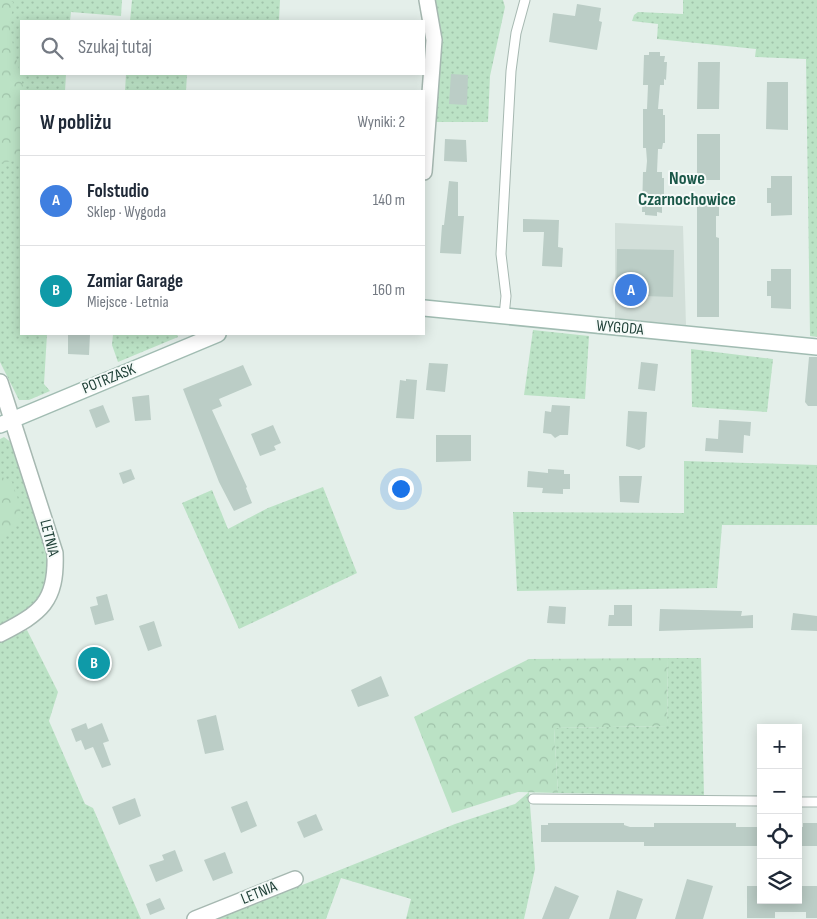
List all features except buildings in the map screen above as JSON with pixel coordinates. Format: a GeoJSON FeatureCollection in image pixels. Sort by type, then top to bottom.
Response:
{"type":"FeatureCollection","features":[{"type":"Feature","properties":{"kind":"street"},"geometry":{"type":"LineString","coordinates":[[425,159],[434,40],[428,0]]}},
{"type":"Feature","properties":{"kind":"street","name":"WYGODA"},"geometry":{"type":"LineString","coordinates":[[425,308],[817,346]]}},
{"type":"Feature","properties":{"kind":"street","name":"POTRZASK"},"geometry":{"type":"LineString","coordinates":[[7,422],[216,335]]}},
{"type":"Feature","properties":{"kind":"street","name":"LETNIA"},"geometry":{"type":"LineString","coordinates":[[0,382],[7,422],[56,553],[56,575],[48,601],[29,619],[0,634]]}},
{"type":"Feature","properties":{"kind":"street","name":"LETNIA"},"geometry":{"type":"LineString","coordinates":[[195,919],[295,879]]}},
{"type":"Feature","properties":{"kind":"lane"},"geometry":{"type":"LineString","coordinates":[[504,316],[506,296],[500,254],[511,71],[516,33],[525,0]]}},
{"type":"Feature","properties":{"kind":"lane"},"geometry":{"type":"LineString","coordinates":[[533,799],[757,801]]}},
{"type":"Feature","properties":{"kind":"lane"},"geometry":{"type":"LineString","coordinates":[[802,802],[817,802]]}},
{"type":"Feature","properties":{"kind":"shaded area"},"geometry":{"type":"Polygon","coordinates":[[[615,223],[683,226],[686,325],[615,319],[615,223]]]}},
{"type":"Feature","properties":{"kind":"green space"},"geometry":{"type":"Polygon","coordinates":[[[0,0],[122,0],[121,16],[71,12],[70,20],[20,20],[20,75],[66,75],[65,90],[20,90],[20,335],[47,335],[44,384],[50,391],[29,400],[19,400],[0,362],[0,0]]]}},
{"type":"Feature","properties":{"kind":"green space"},"geometry":{"type":"Polygon","coordinates":[[[0,0],[13,2],[10,32],[24,90],[20,90],[20,160],[0,163],[0,0]]]}},
{"type":"Feature","properties":{"kind":"green space"},"geometry":{"type":"Polygon","coordinates":[[[132,0],[280,0],[279,20],[130,20],[132,0]]]}},
{"type":"Feature","properties":{"kind":"green space"},"geometry":{"type":"Polygon","coordinates":[[[431,0],[503,0],[505,7],[490,76],[488,122],[435,122],[431,0]]]}},
{"type":"Feature","properties":{"kind":"green space"},"geometry":{"type":"Polygon","coordinates":[[[683,0],[817,0],[817,337],[810,336],[806,59],[755,57],[756,49],[657,39],[658,24],[632,21],[634,15],[638,12],[683,14],[683,0]]]}},
{"type":"Feature","properties":{"kind":"green space"},"geometry":{"type":"Polygon","coordinates":[[[126,75],[187,75],[186,90],[125,90],[126,75]]]}},
{"type":"Feature","properties":{"kind":"green space"},"geometry":{"type":"Polygon","coordinates":[[[533,330],[589,336],[585,399],[524,395],[533,330]]]}},
{"type":"Feature","properties":{"kind":"green space"},"geometry":{"type":"Polygon","coordinates":[[[113,335],[177,335],[178,337],[118,362],[112,345],[113,335]]]}},
{"type":"Feature","properties":{"kind":"green space"},"geometry":{"type":"Polygon","coordinates":[[[691,349],[773,359],[767,412],[692,407],[691,349]]]}},
{"type":"Feature","properties":{"kind":"green space"},"geometry":{"type":"Polygon","coordinates":[[[4,437],[16,446],[51,556],[47,588],[29,612],[0,627],[0,439],[4,437]]]}},
{"type":"Feature","properties":{"kind":"green space"},"geometry":{"type":"Polygon","coordinates":[[[684,461],[817,465],[817,525],[722,525],[717,588],[517,591],[513,512],[684,513],[684,461]]]}},
{"type":"Feature","properties":{"kind":"green space"},"geometry":{"type":"Polygon","coordinates":[[[0,476],[12,482],[20,513],[19,519],[15,524],[0,537],[0,476]]]}},
{"type":"Feature","properties":{"kind":"green space"},"geometry":{"type":"Polygon","coordinates":[[[323,487],[357,573],[239,629],[182,503],[212,490],[228,529],[268,508],[323,487]]]}},
{"type":"Feature","properties":{"kind":"green space"},"geometry":{"type":"Polygon","coordinates":[[[27,630],[58,692],[49,721],[85,804],[93,808],[141,919],[0,919],[0,640],[27,630]]]}},
{"type":"Feature","properties":{"kind":"green space"},"geometry":{"type":"Polygon","coordinates":[[[668,658],[701,658],[704,796],[558,793],[554,728],[667,726],[668,658]]]}},
{"type":"Feature","properties":{"kind":"green space"},"geometry":{"type":"Polygon","coordinates":[[[668,658],[667,726],[554,728],[558,793],[518,792],[452,813],[414,717],[529,659],[668,658]]]}},
{"type":"Feature","properties":{"kind":"green space"},"geometry":{"type":"Polygon","coordinates":[[[529,792],[535,869],[524,919],[406,919],[411,899],[341,878],[326,919],[217,919],[455,824],[515,804],[529,792]]]}},
{"type":"Feature","properties":{"kind":"place","name":"Folstudio"},"geometry":{"type":"Point","coordinates":[631,290]}},
{"type":"Feature","properties":{"kind":"place","name":"Zamiar Garage"},"geometry":{"type":"Point","coordinates":[94,663]}},
{"type":"Feature","properties":{"kind":"district","name":"Nowe Czarnochowice"},"geometry":{"type":"Point","coordinates":[687,188]}}]}
